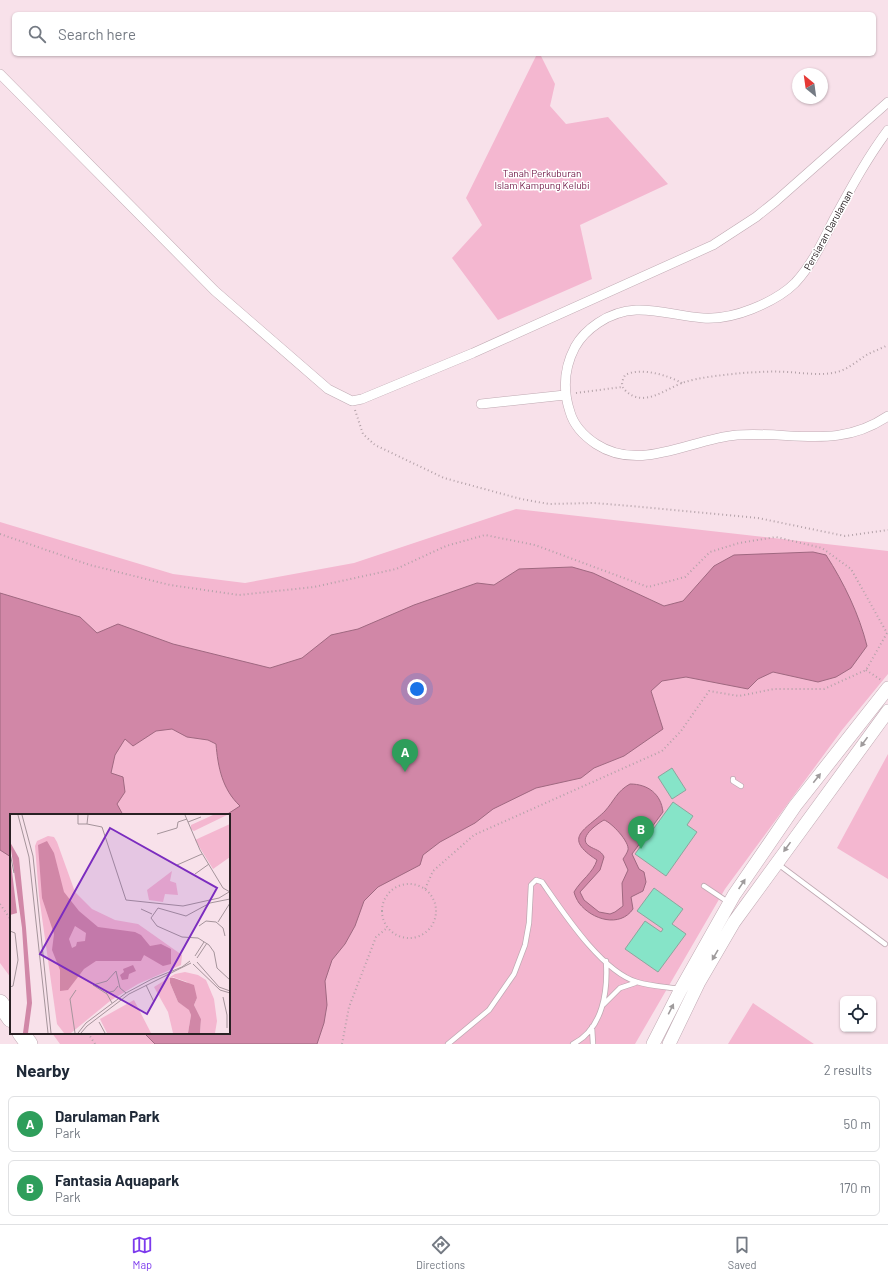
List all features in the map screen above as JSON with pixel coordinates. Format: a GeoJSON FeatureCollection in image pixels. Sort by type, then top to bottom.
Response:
{"type":"FeatureCollection","features":[{"type":"Feature","properties":{"kind":"highway"},"geometry":{"type":"LineString","coordinates":[[0,1003],[10,1018]]}},
{"type":"Feature","properties":{"kind":"highway"},"geometry":{"type":"LineString","coordinates":[[22,1034],[29,1044]]}},
{"type":"Feature","properties":{"kind":"street"},"geometry":{"type":"LineString","coordinates":[[0,74],[215,291],[328,389],[352,401],[362,399],[473,353],[713,245],[738,230],[776,201],[888,102]]}},
{"type":"Feature","properties":{"kind":"street","name":"Persiaran Darulaman"},"geometry":{"type":"LineString","coordinates":[[888,130],[858,174],[808,267],[793,285],[765,304],[736,315],[724,317],[702,318],[643,309],[615,314],[593,326],[576,346],[567,372],[565,395],[574,421],[584,435],[611,452],[632,457],[652,456],[724,436],[761,434],[822,437],[838,436],[870,426],[888,416]]}},
{"type":"Feature","properties":{"kind":"street"},"geometry":{"type":"LineString","coordinates":[[481,404],[565,395]]}},
{"type":"Feature","properties":{"kind":"street"},"geometry":{"type":"LineString","coordinates":[[654,1044],[681,989],[729,903],[795,806],[886,685]]}},
{"type":"Feature","properties":{"kind":"street"},"geometry":{"type":"LineString","coordinates":[[670,1044],[699,982],[734,922],[776,862],[888,711]]}},
{"type":"Feature","properties":{"kind":"lane"},"geometry":{"type":"LineString","coordinates":[[733,779],[741,786]]}},
{"type":"Feature","properties":{"kind":"lane"},"geometry":{"type":"LineString","coordinates":[[776,862],[885,944]]}},
{"type":"Feature","properties":{"kind":"lane"},"geometry":{"type":"LineString","coordinates":[[448,1044],[489,1010],[514,974],[525,945],[529,923],[531,885],[536,880],[542,882],[572,925],[606,961],[626,978],[637,982],[681,989]]}},
{"type":"Feature","properties":{"kind":"lane"},"geometry":{"type":"LineString","coordinates":[[704,886],[729,903]]}},
{"type":"Feature","properties":{"kind":"lane"},"geometry":{"type":"LineString","coordinates":[[573,1044],[592,1027],[599,1017],[606,974],[606,961]]}},
{"type":"Feature","properties":{"kind":"lane"},"geometry":{"type":"LineString","coordinates":[[602,1006],[620,988],[637,982]]}},
{"type":"Feature","properties":{"kind":"lane"},"geometry":{"type":"LineString","coordinates":[[592,1027],[593,1044]]}},
{"type":"Feature","properties":{"kind":"path"},"geometry":{"type":"LineString","coordinates":[[682,383],[664,376],[637,371],[625,375],[622,381],[622,386],[630,394],[646,398],[665,393],[682,383],[715,376],[755,372],[824,374],[837,372],[852,366],[868,354],[888,345]]}},
{"type":"Feature","properties":{"kind":"path"},"geometry":{"type":"LineString","coordinates":[[565,395],[622,386]]}},
{"type":"Feature","properties":{"kind":"path"},"geometry":{"type":"LineString","coordinates":[[352,401],[363,434],[375,445],[444,478],[521,499],[549,504],[609,504],[758,518],[845,536],[888,530]]}},
{"type":"Feature","properties":{"kind":"path"},"geometry":{"type":"LineString","coordinates":[[0,534],[90,565],[170,585],[239,595],[314,587],[396,569],[446,546],[485,535],[535,545],[648,587],[685,577],[710,552],[739,543],[776,537],[822,548],[851,569],[887,633],[866,670],[824,689],[774,689],[739,696],[708,691],[681,731],[662,751],[474,835],[433,871],[425,889]]}},
{"type":"Feature","properties":{"kind":"path"},"geometry":{"type":"LineString","coordinates":[[866,670],[886,685]]}},
{"type":"Feature","properties":{"kind":"path"},"geometry":{"type":"LineString","coordinates":[[406,884],[413,884],[425,889],[434,899],[437,912],[433,925],[418,938],[411,939],[398,936],[387,928],[384,922],[382,910],[385,899],[394,889],[406,884]]}},
{"type":"Feature","properties":{"kind":"path"},"geometry":{"type":"LineString","coordinates":[[0,904],[10,919]]}},
{"type":"Feature","properties":{"kind":"path"},"geometry":{"type":"LineString","coordinates":[[342,1044],[349,1007],[376,937],[387,928]]}},
{"type":"Feature","properties":{"kind":"path"},"geometry":{"type":"LineString","coordinates":[[89,1034],[95,1044]]}},
{"type":"Feature","properties":{"kind":"green space","name":"Tanah Perkuburan Islam Kampung Kelubi"},"geometry":{"type":"Polygon","coordinates":[[[536,56],[541,56],[555,84],[550,106],[566,124],[608,117],[668,184],[580,225],[592,279],[498,320],[452,258],[482,225],[466,198],[536,56]]]}},
{"type":"Feature","properties":{"kind":"green space"},"geometry":{"type":"Polygon","coordinates":[[[516,509],[888,551],[888,674],[842,730],[725,889],[635,1044],[60,1044],[53,1034],[230,1034],[230,814],[10,814],[10,977],[0,963],[0,522],[173,574],[245,583],[354,563],[516,509]]]}},
{"type":"Feature","properties":{"kind":"green space"},"geometry":{"type":"Polygon","coordinates":[[[888,754],[888,879],[837,848],[888,754]]]}},
{"type":"Feature","properties":{"kind":"green space"},"geometry":{"type":"Polygon","coordinates":[[[753,1003],[814,1044],[728,1044],[753,1003]]]}},
{"type":"Feature","properties":{"kind":"shaded area"},"geometry":{"type":"Polygon","coordinates":[[[813,552],[826,555],[850,599],[860,622],[867,646],[851,668],[836,677],[818,682],[773,672],[758,679],[748,689],[686,677],[662,681],[651,691],[663,729],[624,756],[594,768],[581,778],[536,788],[493,809],[475,823],[440,842],[423,855],[420,865],[378,887],[364,901],[355,926],[345,944],[332,960],[325,981],[327,1005],[324,1023],[317,1044],[155,1044],[145,1034],[230,1034],[230,814],[228,814],[240,806],[225,785],[218,761],[216,744],[208,740],[187,737],[172,729],[156,731],[133,746],[125,739],[115,755],[111,773],[123,777],[125,792],[117,804],[122,814],[10,814],[10,856],[0,850],[0,593],[80,617],[97,633],[118,624],[173,644],[270,668],[302,658],[331,635],[358,629],[414,605],[477,583],[494,585],[519,569],[572,567],[593,573],[664,606],[683,601],[714,566],[734,555],[813,552]]]}},
{"type":"Feature","properties":{"kind":"shaded area"},"geometry":{"type":"Polygon","coordinates":[[[630,784],[637,784],[648,788],[660,800],[663,812],[632,854],[639,869],[644,872],[646,882],[643,891],[631,897],[633,909],[627,915],[614,920],[606,920],[591,914],[585,909],[579,903],[574,892],[593,869],[597,860],[586,852],[580,845],[579,839],[580,834],[605,811],[619,793],[630,784]],[[604,820],[593,828],[585,839],[589,846],[600,851],[604,857],[600,870],[580,892],[584,900],[599,912],[610,914],[623,906],[622,883],[628,870],[623,859],[627,853],[628,846],[615,828],[604,820]]]}},
{"type":"Feature","properties":{"kind":"building"},"geometry":{"type":"Polygon","coordinates":[[[672,768],[686,790],[672,799],[658,777],[672,768]]]}},
{"type":"Feature","properties":{"kind":"building"},"geometry":{"type":"Polygon","coordinates":[[[673,802],[693,816],[687,825],[697,832],[666,876],[635,854],[673,802]]]}},
{"type":"Feature","properties":{"kind":"building"},"geometry":{"type":"Polygon","coordinates":[[[654,888],[683,909],[672,924],[686,934],[658,972],[625,949],[645,921],[661,932],[663,929],[637,911],[654,888]]]}},
{"type":"Feature","properties":{"kind":"place","name":"Darulaman Park"},"geometry":{"type":"Point","coordinates":[405,772]}},
{"type":"Feature","properties":{"kind":"place","name":"Fantasia Aquapark"},"geometry":{"type":"Point","coordinates":[641,849]}}]}
